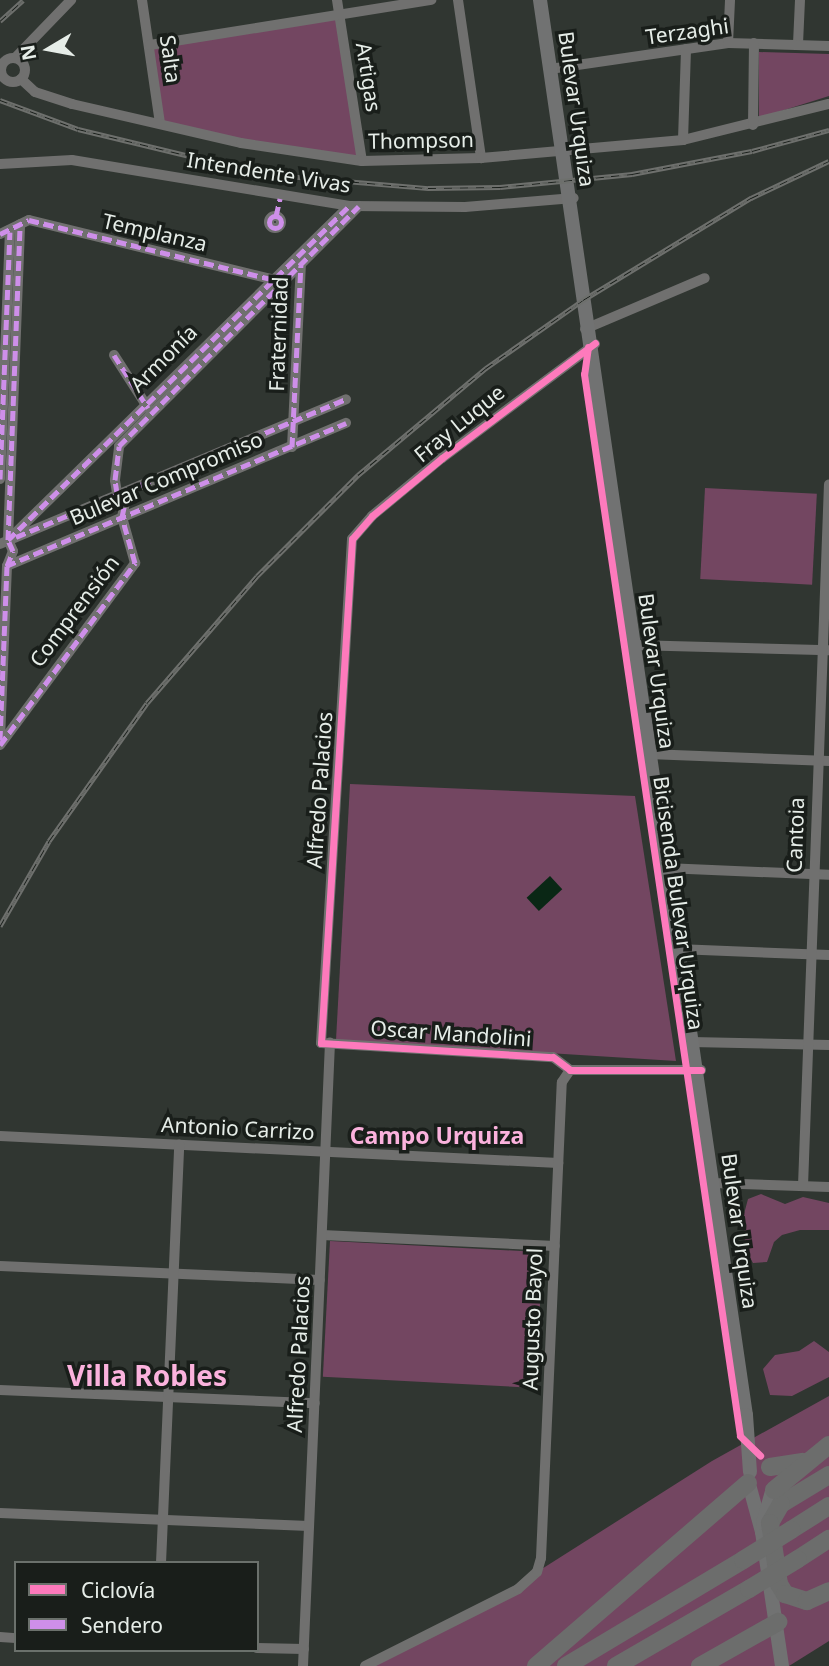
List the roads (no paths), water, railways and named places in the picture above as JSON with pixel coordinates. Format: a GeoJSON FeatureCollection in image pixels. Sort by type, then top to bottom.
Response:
{"type":"FeatureCollection","features":[{"type":"Feature","properties":{"kind":"highway"},"geometry":{"type":"LineString","coordinates":[[773,1491],[829,1445]]}},
{"type":"Feature","properties":{"kind":"highway"},"geometry":{"type":"LineString","coordinates":[[769,1466],[810,1460]]}},
{"type":"Feature","properties":{"kind":"highway"},"geometry":{"type":"LineString","coordinates":[[829,1475],[781,1504],[769,1523],[779,1584],[785,1594],[807,1601],[829,1591]]}},
{"type":"Feature","properties":{"kind":"highway"},"geometry":{"type":"LineString","coordinates":[[537,1666],[749,1481]]}},
{"type":"Feature","properties":{"kind":"highway"},"geometry":{"type":"LineString","coordinates":[[566,1666],[829,1506]]}},
{"type":"Feature","properties":{"kind":"highway"},"geometry":{"type":"LineString","coordinates":[[616,1666],[829,1539]]}},
{"type":"Feature","properties":{"kind":"highway"},"geometry":{"type":"LineString","coordinates":[[700,1666],[778,1622]]}},
{"type":"Feature","properties":{"kind":"main road","name":"Bulevar Urquiza"},"geometry":{"type":"LineString","coordinates":[[540,0],[553,69]]}},
{"type":"Feature","properties":{"kind":"main road","name":"Bulevar Urquiza"},"geometry":{"type":"LineString","coordinates":[[545,0],[589,327],[755,1442],[778,1478],[762,1532]]}},
{"type":"Feature","properties":{"kind":"main road","name":"Bulevar Urquiza"},"geometry":{"type":"LineString","coordinates":[[715,1183],[746,1415],[749,1481],[762,1532],[778,1622],[782,1666]]}},
{"type":"Feature","properties":{"kind":"main road"},"geometry":{"type":"LineString","coordinates":[[769,1466],[749,1481],[757,1494],[773,1491]]}},
{"type":"Feature","properties":{"kind":"street"},"geometry":{"type":"LineString","coordinates":[[0,67],[15,58],[71,0]]}},
{"type":"Feature","properties":{"kind":"street","name":"Salta"},"geometry":{"type":"LineString","coordinates":[[142,0],[160,124]]}},
{"type":"Feature","properties":{"kind":"street","name":"Artigas"},"geometry":{"type":"LineString","coordinates":[[337,0],[362,161]]}},
{"type":"Feature","properties":{"kind":"street"},"geometry":{"type":"LineString","coordinates":[[150,45],[431,0]]}},
{"type":"Feature","properties":{"kind":"street"},"geometry":{"type":"LineString","coordinates":[[458,0],[481,158]]}},
{"type":"Feature","properties":{"kind":"street"},"geometry":{"type":"LineString","coordinates":[[728,43],[730,0]]}},
{"type":"Feature","properties":{"kind":"street"},"geometry":{"type":"LineString","coordinates":[[798,44],[800,0]]}},
{"type":"Feature","properties":{"kind":"street","name":"Terzaghi"},"geometry":{"type":"LineString","coordinates":[[553,69],[728,43],[829,46]]}},
{"type":"Feature","properties":{"kind":"street"},"geometry":{"type":"LineString","coordinates":[[753,125],[754,43]]}},
{"type":"Feature","properties":{"kind":"street"},"geometry":{"type":"LineString","coordinates":[[682,140],[686,49]]}},
{"type":"Feature","properties":{"kind":"street"},"geometry":{"type":"LineString","coordinates":[[15,58],[24,65],[21,79]]}},
{"type":"Feature","properties":{"kind":"street","name":"Thompson"},"geometry":{"type":"LineString","coordinates":[[0,67],[7,80],[21,79],[35,92],[241,142],[362,161],[481,158],[682,140],[753,125],[829,104]]}},
{"type":"Feature","properties":{"kind":"street","name":"Intendente Vivas"},"geometry":{"type":"LineString","coordinates":[[0,164],[72,160],[280,198],[354,206],[455,207],[572,199]]}},
{"type":"Feature","properties":{"kind":"street"},"geometry":{"type":"LineString","coordinates":[[276,216],[280,198]]}},
{"type":"Feature","properties":{"kind":"street","name":"Armonía"},"geometry":{"type":"LineString","coordinates":[[117,493],[115,462],[119,446],[301,265],[354,206]]}},
{"type":"Feature","properties":{"kind":"street","name":"Armonía"},"geometry":{"type":"LineString","coordinates":[[4,542],[271,278],[354,206]]}},
{"type":"Feature","properties":{"kind":"street","name":"Templanza"},"geometry":{"type":"LineString","coordinates":[[20,224],[29,220],[283,283]]}},
{"type":"Feature","properties":{"kind":"street"},"geometry":{"type":"LineString","coordinates":[[0,479],[5,233],[20,224]]}},
{"type":"Feature","properties":{"kind":"street"},"geometry":{"type":"LineString","coordinates":[[0,742],[3,568],[13,551],[4,542],[20,224]]}},
{"type":"Feature","properties":{"kind":"street","name":"Fraternidad"},"geometry":{"type":"LineString","coordinates":[[292,447],[301,265]]}},
{"type":"Feature","properties":{"kind":"street"},"geometry":{"type":"LineString","coordinates":[[589,327],[705,278]]}},
{"type":"Feature","properties":{"kind":"street","name":"Fray Luque"},"geometry":{"type":"LineString","coordinates":[[352,539],[372,516],[442,457],[592,345]]}},
{"type":"Feature","properties":{"kind":"street"},"geometry":{"type":"LineString","coordinates":[[114,355],[151,414]]}},
{"type":"Feature","properties":{"kind":"street","name":"Bulevar Compromiso"},"geometry":{"type":"LineString","coordinates":[[4,542],[346,400]]}},
{"type":"Feature","properties":{"kind":"street","name":"Bulevar Compromiso"},"geometry":{"type":"LineString","coordinates":[[3,568],[346,423]]}},
{"type":"Feature","properties":{"kind":"street","name":"Cantoia"},"geometry":{"type":"LineString","coordinates":[[803,1186],[816,760],[824,650],[829,484]]}},
{"type":"Feature","properties":{"kind":"street","name":"Comprensión"},"geometry":{"type":"LineString","coordinates":[[0,742],[135,563],[122,517],[125,503],[117,493]]}},
{"type":"Feature","properties":{"kind":"street","name":"Alfredo Palacios"},"geometry":{"type":"LineString","coordinates":[[303,1666],[326,1151],[326,1043],[352,539]]}},
{"type":"Feature","properties":{"kind":"street"},"geometry":{"type":"LineString","coordinates":[[636,645],[824,650]]}},
{"type":"Feature","properties":{"kind":"street"},"geometry":{"type":"LineString","coordinates":[[652,755],[829,761]]}},
{"type":"Feature","properties":{"kind":"street"},"geometry":{"type":"LineString","coordinates":[[668,869],[829,875]]}},
{"type":"Feature","properties":{"kind":"street"},"geometry":{"type":"LineString","coordinates":[[680,949],[829,955]]}},
{"type":"Feature","properties":{"kind":"street"},"geometry":{"type":"LineString","coordinates":[[694,1042],[829,1045]]}},
{"type":"Feature","properties":{"kind":"street","name":"Oscar Mandolini"},"geometry":{"type":"LineString","coordinates":[[326,1043],[553,1057],[570,1070],[698,1069]]}},
{"type":"Feature","properties":{"kind":"street","name":"Augusto Bayol"},"geometry":{"type":"LineString","coordinates":[[365,1666],[518,1589],[537,1572],[541,1559],[562,1082],[570,1070]]}},
{"type":"Feature","properties":{"kind":"street","name":"Antonio Carrizo"},"geometry":{"type":"LineString","coordinates":[[0,1136],[558,1163]]}},
{"type":"Feature","properties":{"kind":"street"},"geometry":{"type":"LineString","coordinates":[[161,1561],[179,1144]]}},
{"type":"Feature","properties":{"kind":"street"},"geometry":{"type":"LineString","coordinates":[[715,1183],[829,1187]]}},
{"type":"Feature","properties":{"kind":"street"},"geometry":{"type":"LineString","coordinates":[[322,1236],[555,1246]]}},
{"type":"Feature","properties":{"kind":"street"},"geometry":{"type":"LineString","coordinates":[[0,1266],[320,1280]]}},
{"type":"Feature","properties":{"kind":"street"},"geometry":{"type":"LineString","coordinates":[[0,1390],[315,1403]]}},
{"type":"Feature","properties":{"kind":"street"},"geometry":{"type":"LineString","coordinates":[[0,1513],[309,1526]]}},
{"type":"Feature","properties":{"kind":"street"},"geometry":{"type":"LineString","coordinates":[[259,1648],[304,1649]]}},
{"type":"Feature","properties":{"kind":"railway"},"geometry":{"type":"LineString","coordinates":[[0,21],[23,0]]}},
{"type":"Feature","properties":{"kind":"railway"},"geometry":{"type":"LineString","coordinates":[[0,100],[78,129],[287,176],[428,188],[500,187],[632,174],[752,151],[829,130]]}},
{"type":"Feature","properties":{"kind":"railway"},"geometry":{"type":"LineString","coordinates":[[0,926],[49,841],[147,703],[257,576],[358,475],[486,368],[583,300],[751,198],[829,161]]}},
{"type":"Feature","properties":{"kind":"district","name":"Campo Urquiza"},"geometry":{"type":"Point","coordinates":[437,1135]}},
{"type":"Feature","properties":{"kind":"district","name":"Villa Robles"},"geometry":{"type":"Point","coordinates":[147,1375]}}]}
